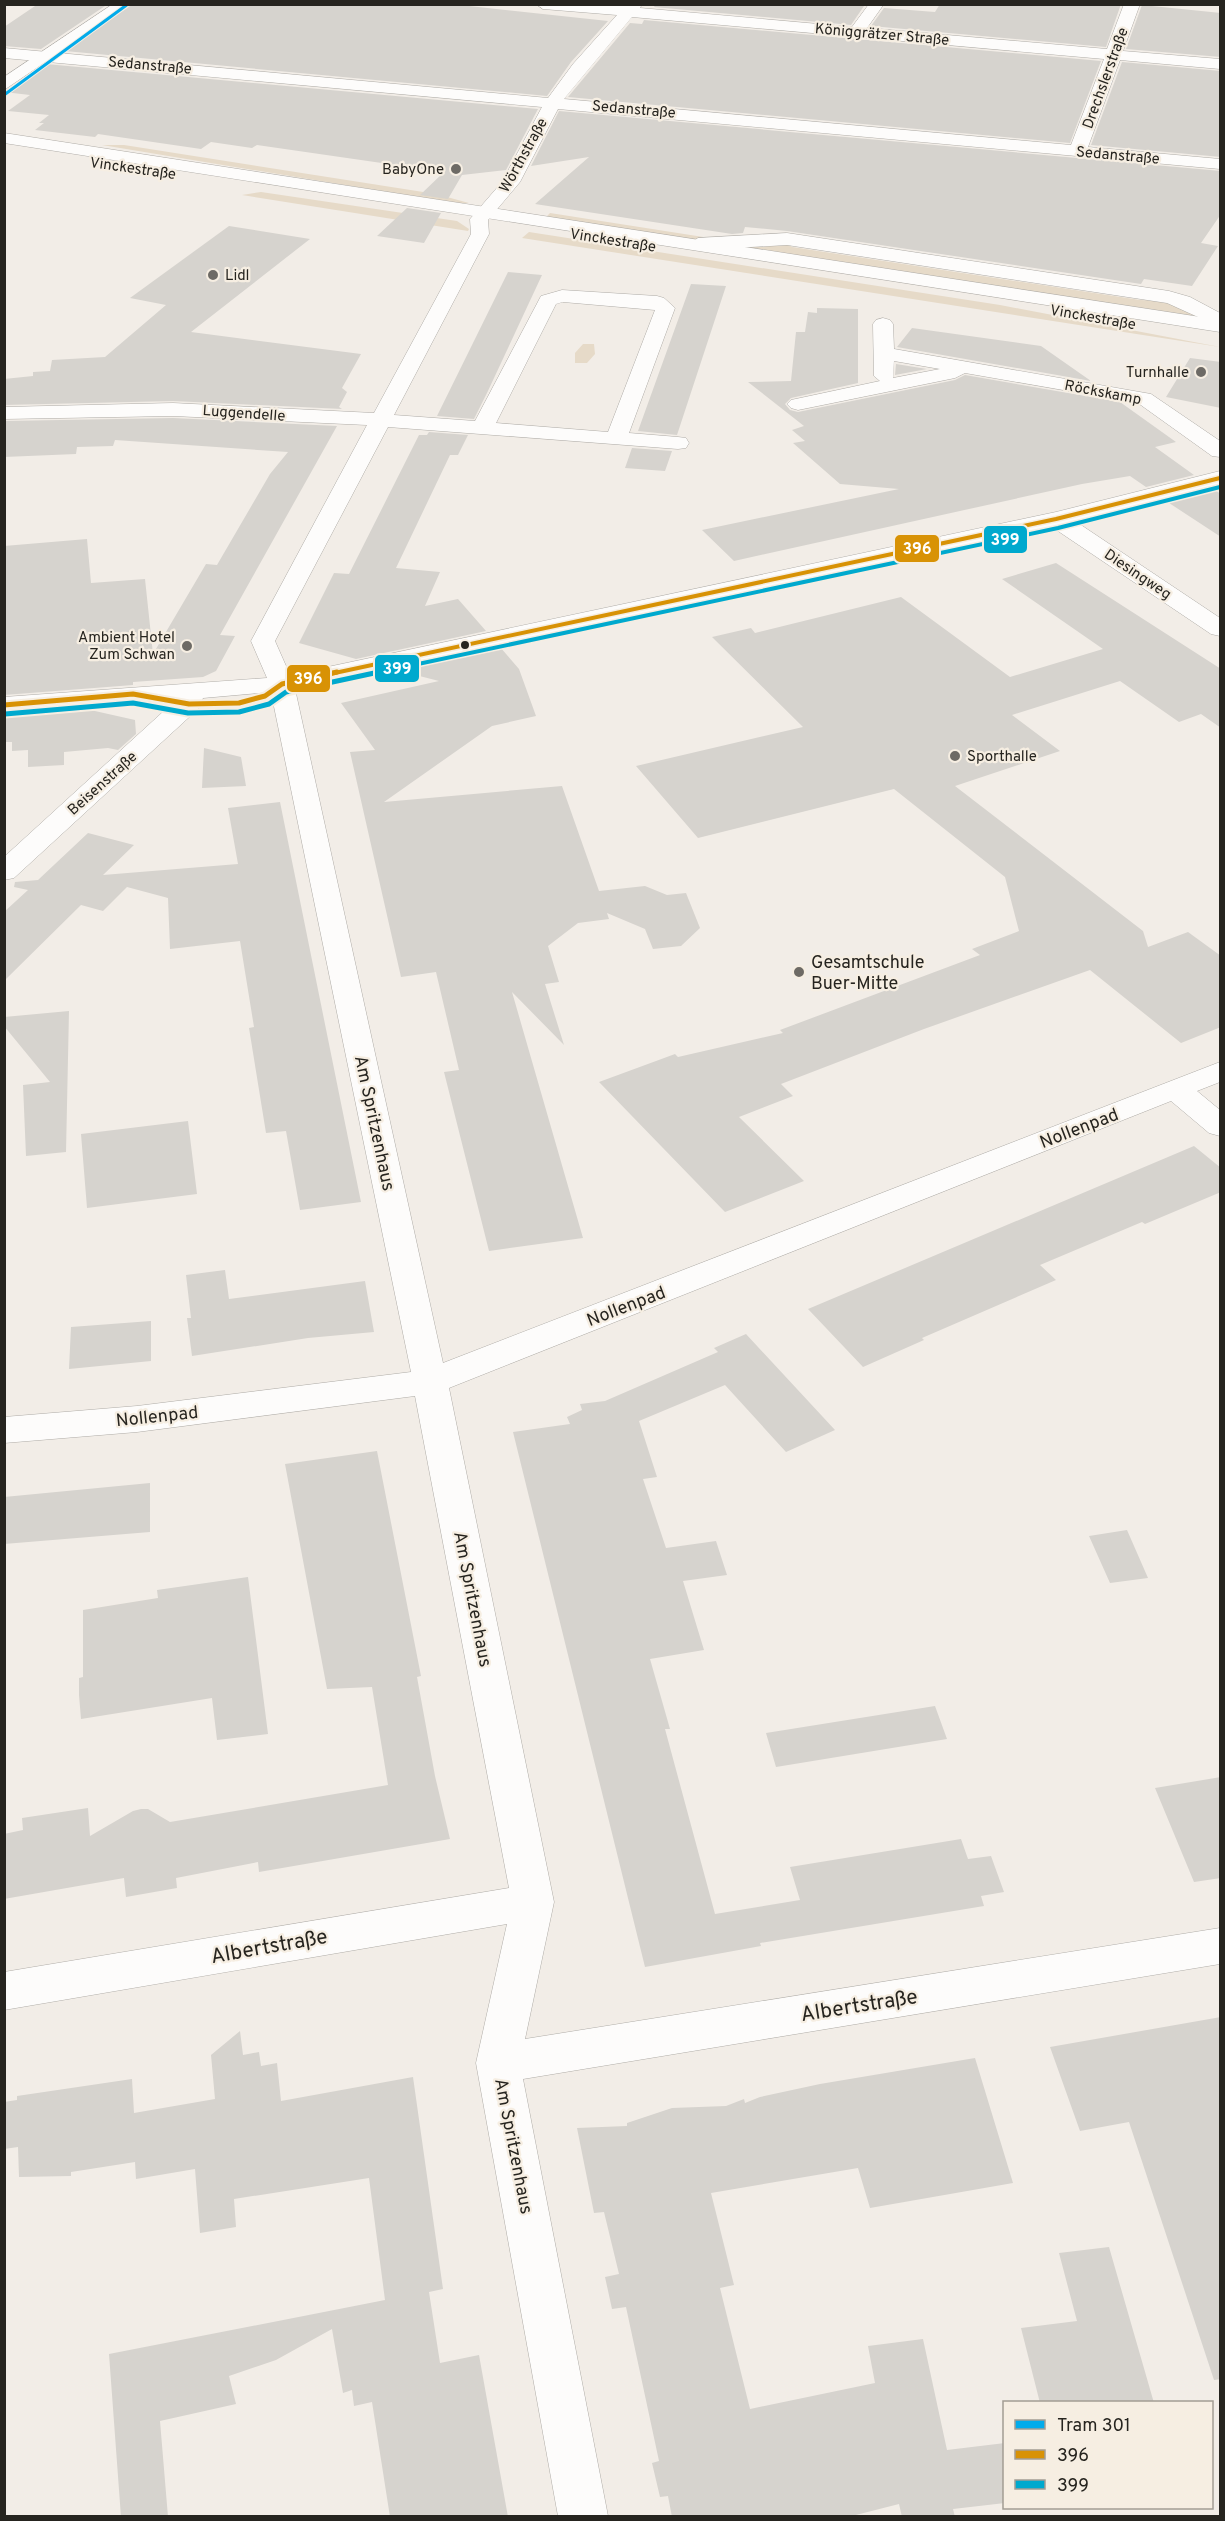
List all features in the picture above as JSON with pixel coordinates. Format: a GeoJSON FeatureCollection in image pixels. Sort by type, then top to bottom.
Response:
{"type":"FeatureCollection","features":[{"type":"Feature","properties":{"kind":"street"},"geometry":{"type":"LineString","coordinates":[[4,85],[124,4]]}},
{"type":"Feature","properties":{"kind":"street","name":"Königgrätzer Straße"},"geometry":{"type":"LineString","coordinates":[[543,4],[631,8],[1221,64]]}},
{"type":"Feature","properties":{"kind":"street"},"geometry":{"type":"LineString","coordinates":[[857,31],[877,4]]}},
{"type":"Feature","properties":{"kind":"street","name":"Drechslerstraße"},"geometry":{"type":"LineString","coordinates":[[1077,151],[1132,4]]}},
{"type":"Feature","properties":{"kind":"street","name":"Wörthstraße"},"geometry":{"type":"LineString","coordinates":[[282,684],[263,641],[480,234],[484,215],[507,186],[554,101],[631,8]]}},
{"type":"Feature","properties":{"kind":"street","name":"Sedanstraße"},"geometry":{"type":"LineString","coordinates":[[4,53],[554,101],[1221,164]]}},
{"type":"Feature","properties":{"kind":"street","name":"Vinckestraße"},"geometry":{"type":"LineString","coordinates":[[4,138],[484,215],[1221,338]]}},
{"type":"Feature","properties":{"kind":"street","name":"Vinckestraße"},"geometry":{"type":"LineString","coordinates":[[4,152],[698,244],[787,239],[1169,297],[1183,301],[1221,323]]}},
{"type":"Feature","properties":{"kind":"street"},"geometry":{"type":"LineString","coordinates":[[482,429],[548,300],[562,296],[657,302],[665,308],[616,439]]}},
{"type":"Feature","properties":{"kind":"street"},"geometry":{"type":"LineString","coordinates":[[883,324],[884,386]]}},
{"type":"Feature","properties":{"kind":"street","name":"Röckskamp"},"geometry":{"type":"LineString","coordinates":[[884,353],[1144,398],[1221,451]]}},
{"type":"Feature","properties":{"kind":"street","name":"Röckskamp"},"geometry":{"type":"LineString","coordinates":[[798,404],[971,369]]}},
{"type":"Feature","properties":{"kind":"street","name":"Luggendelle"},"geometry":{"type":"LineString","coordinates":[[4,413],[82,408],[194,409],[678,443]]}},
{"type":"Feature","properties":{"kind":"street"},"geometry":{"type":"LineString","coordinates":[[4,705],[133,694],[190,697],[239,703],[265,696],[282,684],[1056,519],[1221,478]]}},
{"type":"Feature","properties":{"kind":"street","name":"Diesingweg"},"geometry":{"type":"LineString","coordinates":[[1056,519],[1221,629]]}},
{"type":"Feature","properties":{"kind":"street","name":"Am Spritzenhaus"},"geometry":{"type":"LineString","coordinates":[[282,684],[430,1382],[533,1902],[498,2063],[583,2517]]}},
{"type":"Feature","properties":{"kind":"street","name":"Beisenstraße"},"geometry":{"type":"LineString","coordinates":[[4,872],[190,697]]}},
{"type":"Feature","properties":{"kind":"street","name":"Nollenpad"},"geometry":{"type":"LineString","coordinates":[[4,1430],[137,1419],[430,1382],[1221,1071]]}},
{"type":"Feature","properties":{"kind":"street"},"geometry":{"type":"LineString","coordinates":[[1177,1090],[1221,1126]]}},
{"type":"Feature","properties":{"kind":"street","name":"Albertstraße"},"geometry":{"type":"LineString","coordinates":[[4,1991],[533,1902]]}},
{"type":"Feature","properties":{"kind":"street","name":"Albertstraße"},"geometry":{"type":"LineString","coordinates":[[498,2063],[1221,1946]]}},
{"type":"Feature","properties":{"kind":"shaded area"},"geometry":{"type":"Polygon","coordinates":[[[102,145],[124,145],[436,194],[469,203],[454,203],[102,145]]]}},
{"type":"Feature","properties":{"kind":"shaded area"},"geometry":{"type":"Polygon","coordinates":[[[261,192],[457,221],[469,229],[468,231],[242,195],[261,192]]]}},
{"type":"Feature","properties":{"kind":"shaded area"},"geometry":{"type":"Polygon","coordinates":[[[550,213],[716,239],[691,240],[545,218],[550,213]]]}},
{"type":"Feature","properties":{"kind":"shaded area"},"geometry":{"type":"Polygon","coordinates":[[[529,232],[1000,305],[1220,347],[522,238],[529,232]]]}},
{"type":"Feature","properties":{"kind":"shaded area"},"geometry":{"type":"Polygon","coordinates":[[[786,243],[792,247],[1140,300],[1164,301],[1207,319],[723,245],[786,243]]]}},
{"type":"Feature","properties":{"kind":"shaded area"},"geometry":{"type":"Polygon","coordinates":[[[583,344],[594,344],[595,354],[587,363],[575,363],[575,353],[583,344]]]}},
{"type":"Feature","properties":{"kind":"building"},"geometry":{"type":"Polygon","coordinates":[[[38,4],[108,4],[41,49],[4,46],[4,27],[38,4]]]}},
{"type":"Feature","properties":{"kind":"building"},"geometry":{"type":"Polygon","coordinates":[[[133,4],[451,4],[608,21],[571,62],[547,96],[65,51],[133,4]]]}},
{"type":"Feature","properties":{"kind":"building"},"geometry":{"type":"Polygon","coordinates":[[[656,4],[864,6],[851,25],[654,7],[656,4]]]}},
{"type":"Feature","properties":{"kind":"building"},"geometry":{"type":"Polygon","coordinates":[[[940,4],[1121,4],[1106,47],[871,26],[884,8],[935,12],[940,4]]]}},
{"type":"Feature","properties":{"kind":"building"},"geometry":{"type":"Polygon","coordinates":[[[1142,5],[1221,13],[1221,57],[1126,49],[1142,5]]]}},
{"type":"Feature","properties":{"kind":"building"},"geometry":{"type":"Polygon","coordinates":[[[644,20],[1101,61],[1070,143],[568,97],[630,23],[642,24],[644,20]]]}},
{"type":"Feature","properties":{"kind":"building"},"geometry":{"type":"Polygon","coordinates":[[[1122,62],[1221,71],[1221,157],[1091,145],[1122,62]]]}},
{"type":"Feature","properties":{"kind":"building"},"geometry":{"type":"Polygon","coordinates":[[[46,64],[538,109],[506,170],[462,175],[448,199],[420,195],[444,172],[257,145],[252,148],[211,142],[201,149],[98,134],[95,137],[35,130],[44,123],[39,123],[49,115],[8,111],[30,95],[4,92],[46,64]]]}},
{"type":"Feature","properties":{"kind":"building"},"geometry":{"type":"Polygon","coordinates":[[[559,111],[1221,171],[1221,214],[1201,243],[1218,246],[1192,286],[1144,279],[1141,284],[787,231],[745,227],[743,233],[732,234],[535,204],[589,157],[531,166],[559,111]]]}},
{"type":"Feature","properties":{"kind":"building"},"geometry":{"type":"Polygon","coordinates":[[[407,208],[441,213],[424,243],[377,236],[407,208]]]}},
{"type":"Feature","properties":{"kind":"building"},"geometry":{"type":"Polygon","coordinates":[[[229,226],[310,239],[191,332],[361,354],[342,388],[347,392],[339,407],[342,409],[173,401],[4,405],[4,379],[33,376],[33,372],[50,371],[52,360],[105,357],[166,305],[130,298],[229,226]]]}},
{"type":"Feature","properties":{"kind":"building"},"geometry":{"type":"Polygon","coordinates":[[[508,272],[542,275],[487,393],[474,419],[437,416],[508,272]]]}},
{"type":"Feature","properties":{"kind":"building"},"geometry":{"type":"Polygon","coordinates":[[[691,284],[726,286],[677,435],[638,431],[691,284]]]}},
{"type":"Feature","properties":{"kind":"building"},"geometry":{"type":"Polygon","coordinates":[[[817,308],[858,309],[858,383],[791,398],[785,404],[790,410],[798,412],[955,380],[965,375],[1120,402],[1176,442],[1155,447],[1194,475],[1146,487],[1130,476],[1082,484],[734,561],[702,530],[899,489],[840,484],[793,443],[805,441],[792,430],[804,426],[748,382],[791,381],[796,332],[805,332],[808,312],[817,313],[817,308]]]}},
{"type":"Feature","properties":{"kind":"building"},"geometry":{"type":"Polygon","coordinates":[[[912,328],[1041,346],[1091,381],[897,347],[912,328]]]}},
{"type":"Feature","properties":{"kind":"building"},"geometry":{"type":"Polygon","coordinates":[[[1190,358],[1221,362],[1221,408],[1166,397],[1190,358]]]}},
{"type":"Feature","properties":{"kind":"building"},"geometry":{"type":"Polygon","coordinates":[[[896,364],[927,369],[895,375],[896,364]]]}},
{"type":"Feature","properties":{"kind":"building"},"geometry":{"type":"Polygon","coordinates":[[[173,418],[337,426],[220,635],[235,636],[216,671],[203,677],[133,682],[133,685],[4,695],[4,546],[87,539],[91,583],[145,579],[153,654],[206,564],[217,565],[270,474],[288,452],[115,440],[113,446],[77,447],[76,454],[4,457],[4,421],[173,418]]]}},
{"type":"Feature","properties":{"kind":"building"},"geometry":{"type":"Polygon","coordinates":[[[429,432],[468,435],[458,455],[450,455],[396,568],[440,572],[425,606],[458,599],[486,631],[356,659],[299,643],[334,573],[349,574],[419,435],[427,435],[429,432]]]}},
{"type":"Feature","properties":{"kind":"building"},"geometry":{"type":"Polygon","coordinates":[[[632,448],[672,451],[665,471],[625,468],[632,448]]]}},
{"type":"Feature","properties":{"kind":"building"},"geometry":{"type":"Polygon","coordinates":[[[1213,489],[1221,494],[1221,537],[1166,501],[1213,489]]]}},
{"type":"Feature","properties":{"kind":"building"},"geometry":{"type":"Polygon","coordinates":[[[1056,563],[1221,669],[1221,728],[1201,714],[1179,722],[1120,681],[1012,715],[1060,751],[955,786],[1143,931],[1148,947],[1188,932],[1221,956],[1221,1027],[1181,1043],[1090,970],[924,1029],[781,1084],[793,1096],[739,1117],[804,1181],[725,1212],[599,1082],[675,1054],[678,1057],[783,1033],[780,1030],[980,955],[972,949],[1019,931],[1005,877],[894,789],[698,838],[636,766],[803,727],[712,637],[751,628],[755,633],[901,597],[1010,677],[1103,649],[1002,579],[1056,563]]]}},
{"type":"Feature","properties":{"kind":"building"},"geometry":{"type":"Polygon","coordinates":[[[500,647],[519,669],[536,716],[492,726],[384,802],[562,786],[599,891],[645,886],[667,895],[686,893],[700,928],[681,946],[653,949],[645,929],[607,913],[609,919],[578,923],[548,946],[559,982],[545,984],[564,1045],[512,992],[583,1238],[489,1251],[444,1072],[459,1070],[436,972],[401,977],[350,752],[375,750],[341,703],[439,681],[396,670],[500,647]]]}},
{"type":"Feature","properties":{"kind":"building"},"geometry":{"type":"Polygon","coordinates":[[[86,709],[135,720],[136,734],[118,750],[108,748],[64,752],[64,765],[28,767],[28,750],[12,751],[12,742],[4,742],[4,715],[86,709]]]}},
{"type":"Feature","properties":{"kind":"building"},"geometry":{"type":"Polygon","coordinates":[[[204,748],[241,757],[246,786],[202,788],[204,748]]]}},
{"type":"Feature","properties":{"kind":"building"},"geometry":{"type":"Polygon","coordinates":[[[280,802],[361,1202],[300,1210],[286,1131],[266,1133],[249,1028],[254,1027],[240,941],[170,949],[168,898],[127,887],[103,911],[81,905],[4,981],[4,912],[28,890],[14,887],[15,882],[38,880],[88,833],[134,845],[103,875],[238,864],[228,808],[280,802]]]}},
{"type":"Feature","properties":{"kind":"building"},"geometry":{"type":"Polygon","coordinates":[[[69,1011],[66,1152],[26,1156],[23,1085],[50,1082],[4,1026],[4,1017],[69,1011]]]}},
{"type":"Feature","properties":{"kind":"building"},"geometry":{"type":"Polygon","coordinates":[[[188,1121],[197,1194],[87,1208],[81,1134],[188,1121]]]}},
{"type":"Feature","properties":{"kind":"building"},"geometry":{"type":"Polygon","coordinates":[[[1194,1146],[1221,1168],[1221,1192],[1040,1265],[1056,1280],[922,1338],[924,1340],[863,1367],[808,1309],[1194,1146]]]}},
{"type":"Feature","properties":{"kind":"building"},"geometry":{"type":"Polygon","coordinates":[[[225,1270],[229,1299],[365,1281],[374,1332],[308,1338],[192,1356],[187,1318],[191,1318],[186,1275],[225,1270]]]}},
{"type":"Feature","properties":{"kind":"building"},"geometry":{"type":"Polygon","coordinates":[[[151,1321],[151,1361],[69,1369],[71,1327],[151,1321]]]}},
{"type":"Feature","properties":{"kind":"building"},"geometry":{"type":"Polygon","coordinates":[[[746,1334],[835,1430],[786,1452],[725,1385],[639,1421],[657,1477],[643,1479],[666,1548],[716,1541],[727,1575],[683,1581],[704,1650],[650,1659],[670,1729],[665,1729],[715,1914],[800,1900],[790,1867],[961,1839],[968,1859],[991,1856],[1004,1892],[981,1896],[984,1906],[760,1943],[761,1946],[645,1967],[513,1432],[570,1424],[567,1417],[582,1410],[580,1404],[605,1401],[718,1352],[714,1348],[746,1334]]]}},
{"type":"Feature","properties":{"kind":"building"},"geometry":{"type":"Polygon","coordinates":[[[377,1451],[421,1676],[417,1677],[435,1776],[450,1839],[259,1872],[258,1862],[176,1878],[177,1888],[126,1897],[124,1878],[4,1899],[4,1834],[23,1830],[22,1818],[88,1808],[90,1836],[133,1811],[141,1809],[148,1809],[170,1822],[388,1785],[372,1687],[327,1689],[285,1464],[377,1451]]]}},
{"type":"Feature","properties":{"kind":"building"},"geometry":{"type":"Polygon","coordinates":[[[150,1483],[150,1532],[4,1544],[4,1497],[150,1483]]]}},
{"type":"Feature","properties":{"kind":"building"},"geometry":{"type":"Polygon","coordinates":[[[1127,1530],[1148,1578],[1110,1583],[1089,1536],[1127,1530]]]}},
{"type":"Feature","properties":{"kind":"building"},"geometry":{"type":"Polygon","coordinates":[[[248,1577],[268,1734],[217,1740],[212,1698],[81,1719],[79,1678],[83,1677],[83,1610],[158,1598],[157,1590],[248,1577]]]}},
{"type":"Feature","properties":{"kind":"building"},"geometry":{"type":"Polygon","coordinates":[[[935,1706],[947,1739],[776,1767],[766,1733],[935,1706]]]}},
{"type":"Feature","properties":{"kind":"building"},"geometry":{"type":"Polygon","coordinates":[[[1221,1777],[1221,1878],[1194,1882],[1155,1788],[1221,1777]]]}},
{"type":"Feature","properties":{"kind":"building"},"geometry":{"type":"Polygon","coordinates":[[[1221,2017],[1221,2379],[1214,2380],[1129,2122],[1080,2131],[1050,2047],[1221,2017]]]}},
{"type":"Feature","properties":{"kind":"building"},"geometry":{"type":"Polygon","coordinates":[[[240,2031],[243,2055],[259,2052],[261,2066],[277,2063],[281,2101],[413,2077],[443,2289],[429,2292],[440,2363],[479,2355],[508,2517],[390,2517],[372,2402],[354,2406],[352,2390],[343,2393],[332,2329],[276,2360],[229,2376],[236,2404],[160,2421],[168,2517],[121,2517],[109,2354],[385,2300],[369,2178],[234,2199],[236,2227],[200,2233],[195,2169],[136,2179],[135,2162],[71,2172],[71,2176],[19,2177],[18,2147],[4,2149],[4,2102],[17,2100],[17,2096],[132,2079],[134,2113],[215,2099],[211,2055],[240,2031]]]}},
{"type":"Feature","properties":{"kind":"building"},"geometry":{"type":"Polygon","coordinates":[[[975,2058],[1013,2183],[870,2208],[858,2168],[711,2193],[734,2285],[720,2288],[750,2409],[875,2383],[868,2346],[923,2339],[947,2450],[1003,2443],[1003,2503],[953,2509],[955,2517],[902,2517],[899,2504],[848,2517],[672,2517],[668,2496],[660,2497],[652,2463],[659,2461],[626,2307],[612,2309],[605,2277],[619,2274],[604,2212],[594,2213],[577,2128],[627,2126],[627,2123],[672,2108],[726,2106],[744,2099],[745,2103],[760,2097],[820,2084],[975,2058]]]}},
{"type":"Feature","properties":{"kind":"building"},"geometry":{"type":"Polygon","coordinates":[[[1109,2247],[1153,2401],[1039,2401],[1021,2328],[1077,2321],[1059,2253],[1109,2247]]]}},
{"type":"Feature","properties":{"kind":"tram line","name":"301"},"geometry":{"type":"LineString","coordinates":[[4,95],[128,4]]}},
{"type":"Feature","properties":{"kind":"transit line","name":"396"},"geometry":{"type":"LineString","coordinates":[[4,705],[133,694],[189,704],[239,703],[265,696],[282,684],[1056,519],[1220,478]]}},
{"type":"Feature","properties":{"kind":"transit line","name":"399"},"geometry":{"type":"LineString","coordinates":[[5,714],[133,703],[188,713],[239,712],[269,704],[286,692],[1058,528],[1220,487]]}},
{"type":"Feature","properties":{"kind":"place","name":"BabyOne"},"geometry":{"type":"Point","coordinates":[456,169]}},
{"type":"Feature","properties":{"kind":"place","name":"Lidl"},"geometry":{"type":"Point","coordinates":[213,275]}},
{"type":"Feature","properties":{"kind":"place","name":"Turnhalle"},"geometry":{"type":"Point","coordinates":[1201,372]}},
{"type":"Feature","properties":{"kind":"place","name":"Ambient Hotel Zum Schwan"},"geometry":{"type":"Point","coordinates":[187,646]}},
{"type":"Feature","properties":{"kind":"place","name":"Sporthalle"},"geometry":{"type":"Point","coordinates":[955,756]}},
{"type":"Feature","properties":{"kind":"place","name":"Gesamtschule Buer-Mitte"},"geometry":{"type":"Point","coordinates":[799,972]}}]}
